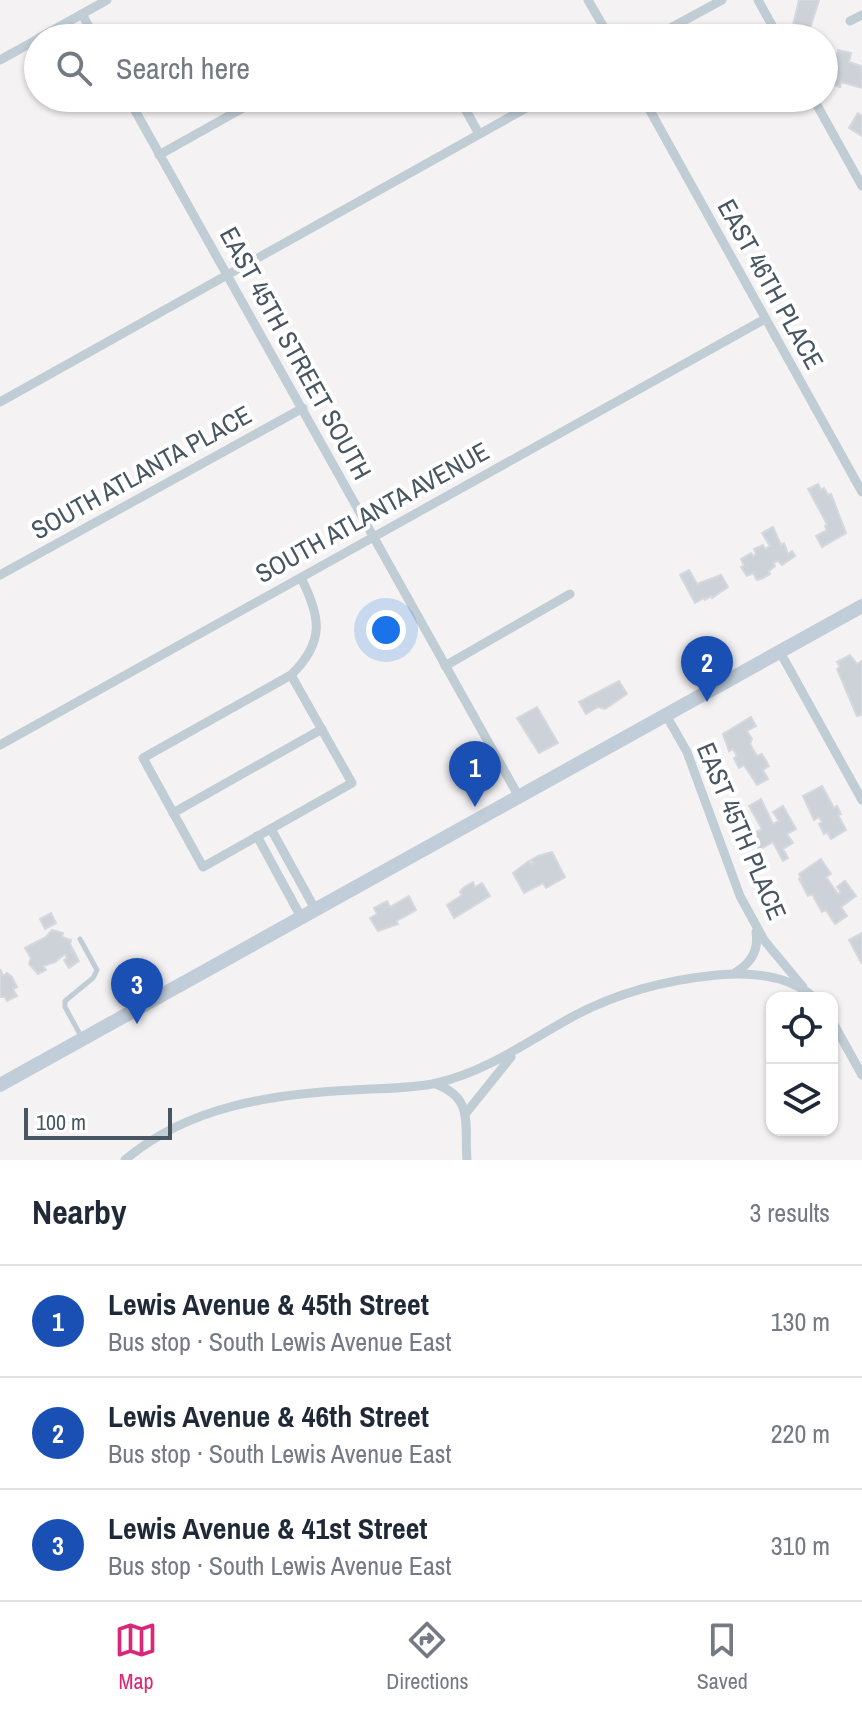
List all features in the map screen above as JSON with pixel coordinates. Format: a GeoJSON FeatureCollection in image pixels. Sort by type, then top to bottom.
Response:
{"type":"FeatureCollection","features":[{"type":"Feature","properties":{"kind":"main road"},"geometry":{"type":"LineString","coordinates":[[0,1085],[862,606]]}},
{"type":"Feature","properties":{"kind":"street"},"geometry":{"type":"LineString","coordinates":[[64,24],[107,0]]}},
{"type":"Feature","properties":{"kind":"street"},"geometry":{"type":"LineString","coordinates":[[588,0],[602,24]]}},
{"type":"Feature","properties":{"kind":"street"},"geometry":{"type":"LineString","coordinates":[[678,24],[722,0]]}},
{"type":"Feature","properties":{"kind":"street"},"geometry":{"type":"LineString","coordinates":[[758,0],[771,24]]}},
{"type":"Feature","properties":{"kind":"street"},"geometry":{"type":"LineString","coordinates":[[82,14],[87,24]]}},
{"type":"Feature","properties":{"kind":"street"},"geometry":{"type":"LineString","coordinates":[[850,21],[862,15]]}},
{"type":"Feature","properties":{"kind":"street"},"geometry":{"type":"LineString","coordinates":[[0,60],[24,46]]}},
{"type":"Feature","properties":{"kind":"street","name":"EAST 45TH STREET SOUTH"},"geometry":{"type":"LineString","coordinates":[[136,112],[519,797]]}},
{"type":"Feature","properties":{"kind":"street"},"geometry":{"type":"LineString","coordinates":[[159,155],[236,112]]}},
{"type":"Feature","properties":{"kind":"street"},"geometry":{"type":"LineString","coordinates":[[467,112],[479,134]]}},
{"type":"Feature","properties":{"kind":"street"},"geometry":{"type":"LineString","coordinates":[[0,402],[519,112]]}},
{"type":"Feature","properties":{"kind":"street","name":"EAST 46TH PLACE"},"geometry":{"type":"LineString","coordinates":[[651,112],[862,492]]}},
{"type":"Feature","properties":{"kind":"street"},"geometry":{"type":"LineString","coordinates":[[821,112],[862,186]]}},
{"type":"Feature","properties":{"kind":"street","name":"SOUTH ATLANTA AVENUE"},"geometry":{"type":"LineString","coordinates":[[0,745],[765,319]]}},
{"type":"Feature","properties":{"kind":"street","name":"SOUTH ATLANTA PLACE"},"geometry":{"type":"LineString","coordinates":[[0,575],[303,408]]}},
{"type":"Feature","properties":{"kind":"street"},"geometry":{"type":"LineString","coordinates":[[291,675],[352,783],[203,867],[143,758],[291,675],[301,666],[314,644],[317,621],[301,578]]}},
{"type":"Feature","properties":{"kind":"street"},"geometry":{"type":"LineString","coordinates":[[445,666],[570,594]]}},
{"type":"Feature","properties":{"kind":"street"},"geometry":{"type":"LineString","coordinates":[[780,652],[862,800]]}},
{"type":"Feature","properties":{"kind":"street","name":"EAST 45TH PLACE"},"geometry":{"type":"LineString","coordinates":[[666,715],[687,752],[740,896],[764,940],[808,992]]}},
{"type":"Feature","properties":{"kind":"street"},"geometry":{"type":"LineString","coordinates":[[173,813],[322,729]]}},
{"type":"Feature","properties":{"kind":"street"},"geometry":{"type":"LineString","coordinates":[[271,829],[315,909]]}},
{"type":"Feature","properties":{"kind":"street"},"geometry":{"type":"LineString","coordinates":[[257,836],[301,917]]}},
{"type":"Feature","properties":{"kind":"street"},"geometry":{"type":"LineString","coordinates":[[733,974],[746,966],[755,952],[757,936],[754,923]]}},
{"type":"Feature","properties":{"kind":"street"},"geometry":{"type":"LineString","coordinates":[[125,1160],[161,1136],[197,1118],[264,1097],[436,1084],[516,1052],[572,1017],[629,992],[666,982],[755,974],[783,980],[804,992]]}},
{"type":"Feature","properties":{"kind":"street"},"geometry":{"type":"LineString","coordinates":[[838,1030],[862,1075]]}},
{"type":"Feature","properties":{"kind":"street"},"geometry":{"type":"LineString","coordinates":[[466,1113],[494,1075],[516,1052]]}},
{"type":"Feature","properties":{"kind":"street"},"geometry":{"type":"LineString","coordinates":[[436,1084],[448,1088],[460,1098],[466,1113],[467,1160]]}},
{"type":"Feature","properties":{"kind":"lane"},"geometry":{"type":"LineString","coordinates":[[278,875],[292,867]]}},
{"type":"Feature","properties":{"kind":"lane"},"geometry":{"type":"LineString","coordinates":[[80,939],[97,970],[93,978],[65,1001],[65,1007],[83,1039]]}},
{"type":"Feature","properties":{"kind":"building"},"geometry":{"type":"Polygon","coordinates":[[[799,0],[819,0],[811,24],[793,24],[799,0]]]}},
{"type":"Feature","properties":{"kind":"building"},"geometry":{"type":"Polygon","coordinates":[[[838,50],[851,53],[849,62],[861,66],[862,88],[841,82],[840,87],[838,50]]]}},
{"type":"Feature","properties":{"kind":"building"},"geometry":{"type":"Polygon","coordinates":[[[858,113],[862,116],[862,136],[849,128],[858,113]]]}},
{"type":"Feature","properties":{"kind":"building"},"geometry":{"type":"Polygon","coordinates":[[[818,484],[821,490],[824,488],[828,495],[831,494],[846,533],[822,547],[816,536],[827,530],[827,524],[808,489],[818,484]]]}},
{"type":"Feature","properties":{"kind":"building"},"geometry":{"type":"Polygon","coordinates":[[[773,527],[781,545],[784,543],[788,554],[792,551],[795,556],[782,565],[778,561],[773,563],[775,566],[769,571],[770,574],[763,578],[757,580],[753,573],[747,576],[741,567],[744,566],[741,559],[751,553],[753,556],[756,554],[754,549],[770,546],[762,533],[773,527]]]}},
{"type":"Feature","properties":{"kind":"building"},"geometry":{"type":"Polygon","coordinates":[[[689,570],[697,584],[721,575],[728,587],[712,598],[695,603],[680,575],[689,570]]]}},
{"type":"Feature","properties":{"kind":"building"},"geometry":{"type":"Polygon","coordinates":[[[850,655],[857,664],[862,661],[862,715],[857,716],[837,669],[840,667],[837,662],[850,655]]]}},
{"type":"Feature","properties":{"kind":"building"},"geometry":{"type":"Polygon","coordinates":[[[619,681],[627,694],[605,709],[598,707],[586,714],[579,702],[619,681]]]}},
{"type":"Feature","properties":{"kind":"building"},"geometry":{"type":"Polygon","coordinates":[[[537,707],[558,743],[539,753],[517,718],[537,707]]]}},
{"type":"Feature","properties":{"kind":"building"},"geometry":{"type":"Polygon","coordinates":[[[751,717],[756,726],[747,731],[752,739],[750,744],[757,756],[762,754],[769,766],[763,770],[768,779],[757,785],[744,765],[739,768],[734,758],[737,756],[733,749],[729,751],[723,734],[751,717]]]}},
{"type":"Feature","properties":{"kind":"building"},"geometry":{"type":"Polygon","coordinates":[[[822,786],[834,808],[837,806],[846,830],[831,839],[827,832],[824,834],[819,817],[814,820],[803,796],[822,786]]]}},
{"type":"Feature","properties":{"kind":"building"},"geometry":{"type":"Polygon","coordinates":[[[761,799],[773,824],[779,821],[773,812],[783,806],[796,829],[787,834],[793,843],[783,849],[788,858],[783,861],[773,842],[759,850],[751,835],[762,829],[749,806],[761,799]]]}},
{"type":"Feature","properties":{"kind":"building"},"geometry":{"type":"Polygon","coordinates":[[[552,852],[565,877],[546,888],[543,883],[524,893],[513,873],[529,861],[533,863],[531,860],[538,856],[552,852]]]}},
{"type":"Feature","properties":{"kind":"building"},"geometry":{"type":"Polygon","coordinates":[[[821,859],[831,874],[826,877],[838,894],[841,892],[837,887],[845,881],[856,896],[841,907],[847,916],[835,924],[826,910],[822,912],[812,894],[808,896],[799,879],[799,874],[821,859]]]}},
{"type":"Feature","properties":{"kind":"building"},"geometry":{"type":"Polygon","coordinates":[[[473,882],[475,887],[482,883],[490,896],[454,918],[447,905],[462,895],[460,892],[463,888],[473,882]]]}},
{"type":"Feature","properties":{"kind":"building"},"geometry":{"type":"Polygon","coordinates":[[[409,896],[416,910],[396,921],[398,924],[378,931],[370,918],[377,914],[374,908],[387,901],[390,907],[409,896]]]}},
{"type":"Feature","properties":{"kind":"building"},"geometry":{"type":"Polygon","coordinates":[[[51,913],[56,923],[45,929],[40,919],[51,913]]]}},
{"type":"Feature","properties":{"kind":"building"},"geometry":{"type":"Polygon","coordinates":[[[52,930],[63,933],[62,937],[71,940],[79,961],[69,968],[64,960],[67,958],[65,954],[43,966],[46,970],[38,974],[29,964],[31,958],[25,948],[46,937],[52,930]]]}},
{"type":"Feature","properties":{"kind":"building"},"geometry":{"type":"Polygon","coordinates":[[[862,933],[862,964],[849,940],[862,933]]]}},
{"type":"Feature","properties":{"kind":"building"},"geometry":{"type":"Polygon","coordinates":[[[0,969],[3,976],[7,973],[12,977],[17,987],[13,989],[17,996],[7,1001],[5,997],[0,997],[0,969]]]}},
{"type":"Feature","properties":{"kind":"place","name":"Lewis Avenue & 46th Street"},"geometry":{"type":"Point","coordinates":[707,702]}},
{"type":"Feature","properties":{"kind":"place","name":"Lewis Avenue & 45th Street"},"geometry":{"type":"Point","coordinates":[475,807]}},
{"type":"Feature","properties":{"kind":"place","name":"Lewis Avenue & 41st Street"},"geometry":{"type":"Point","coordinates":[137,1024]}}]}
